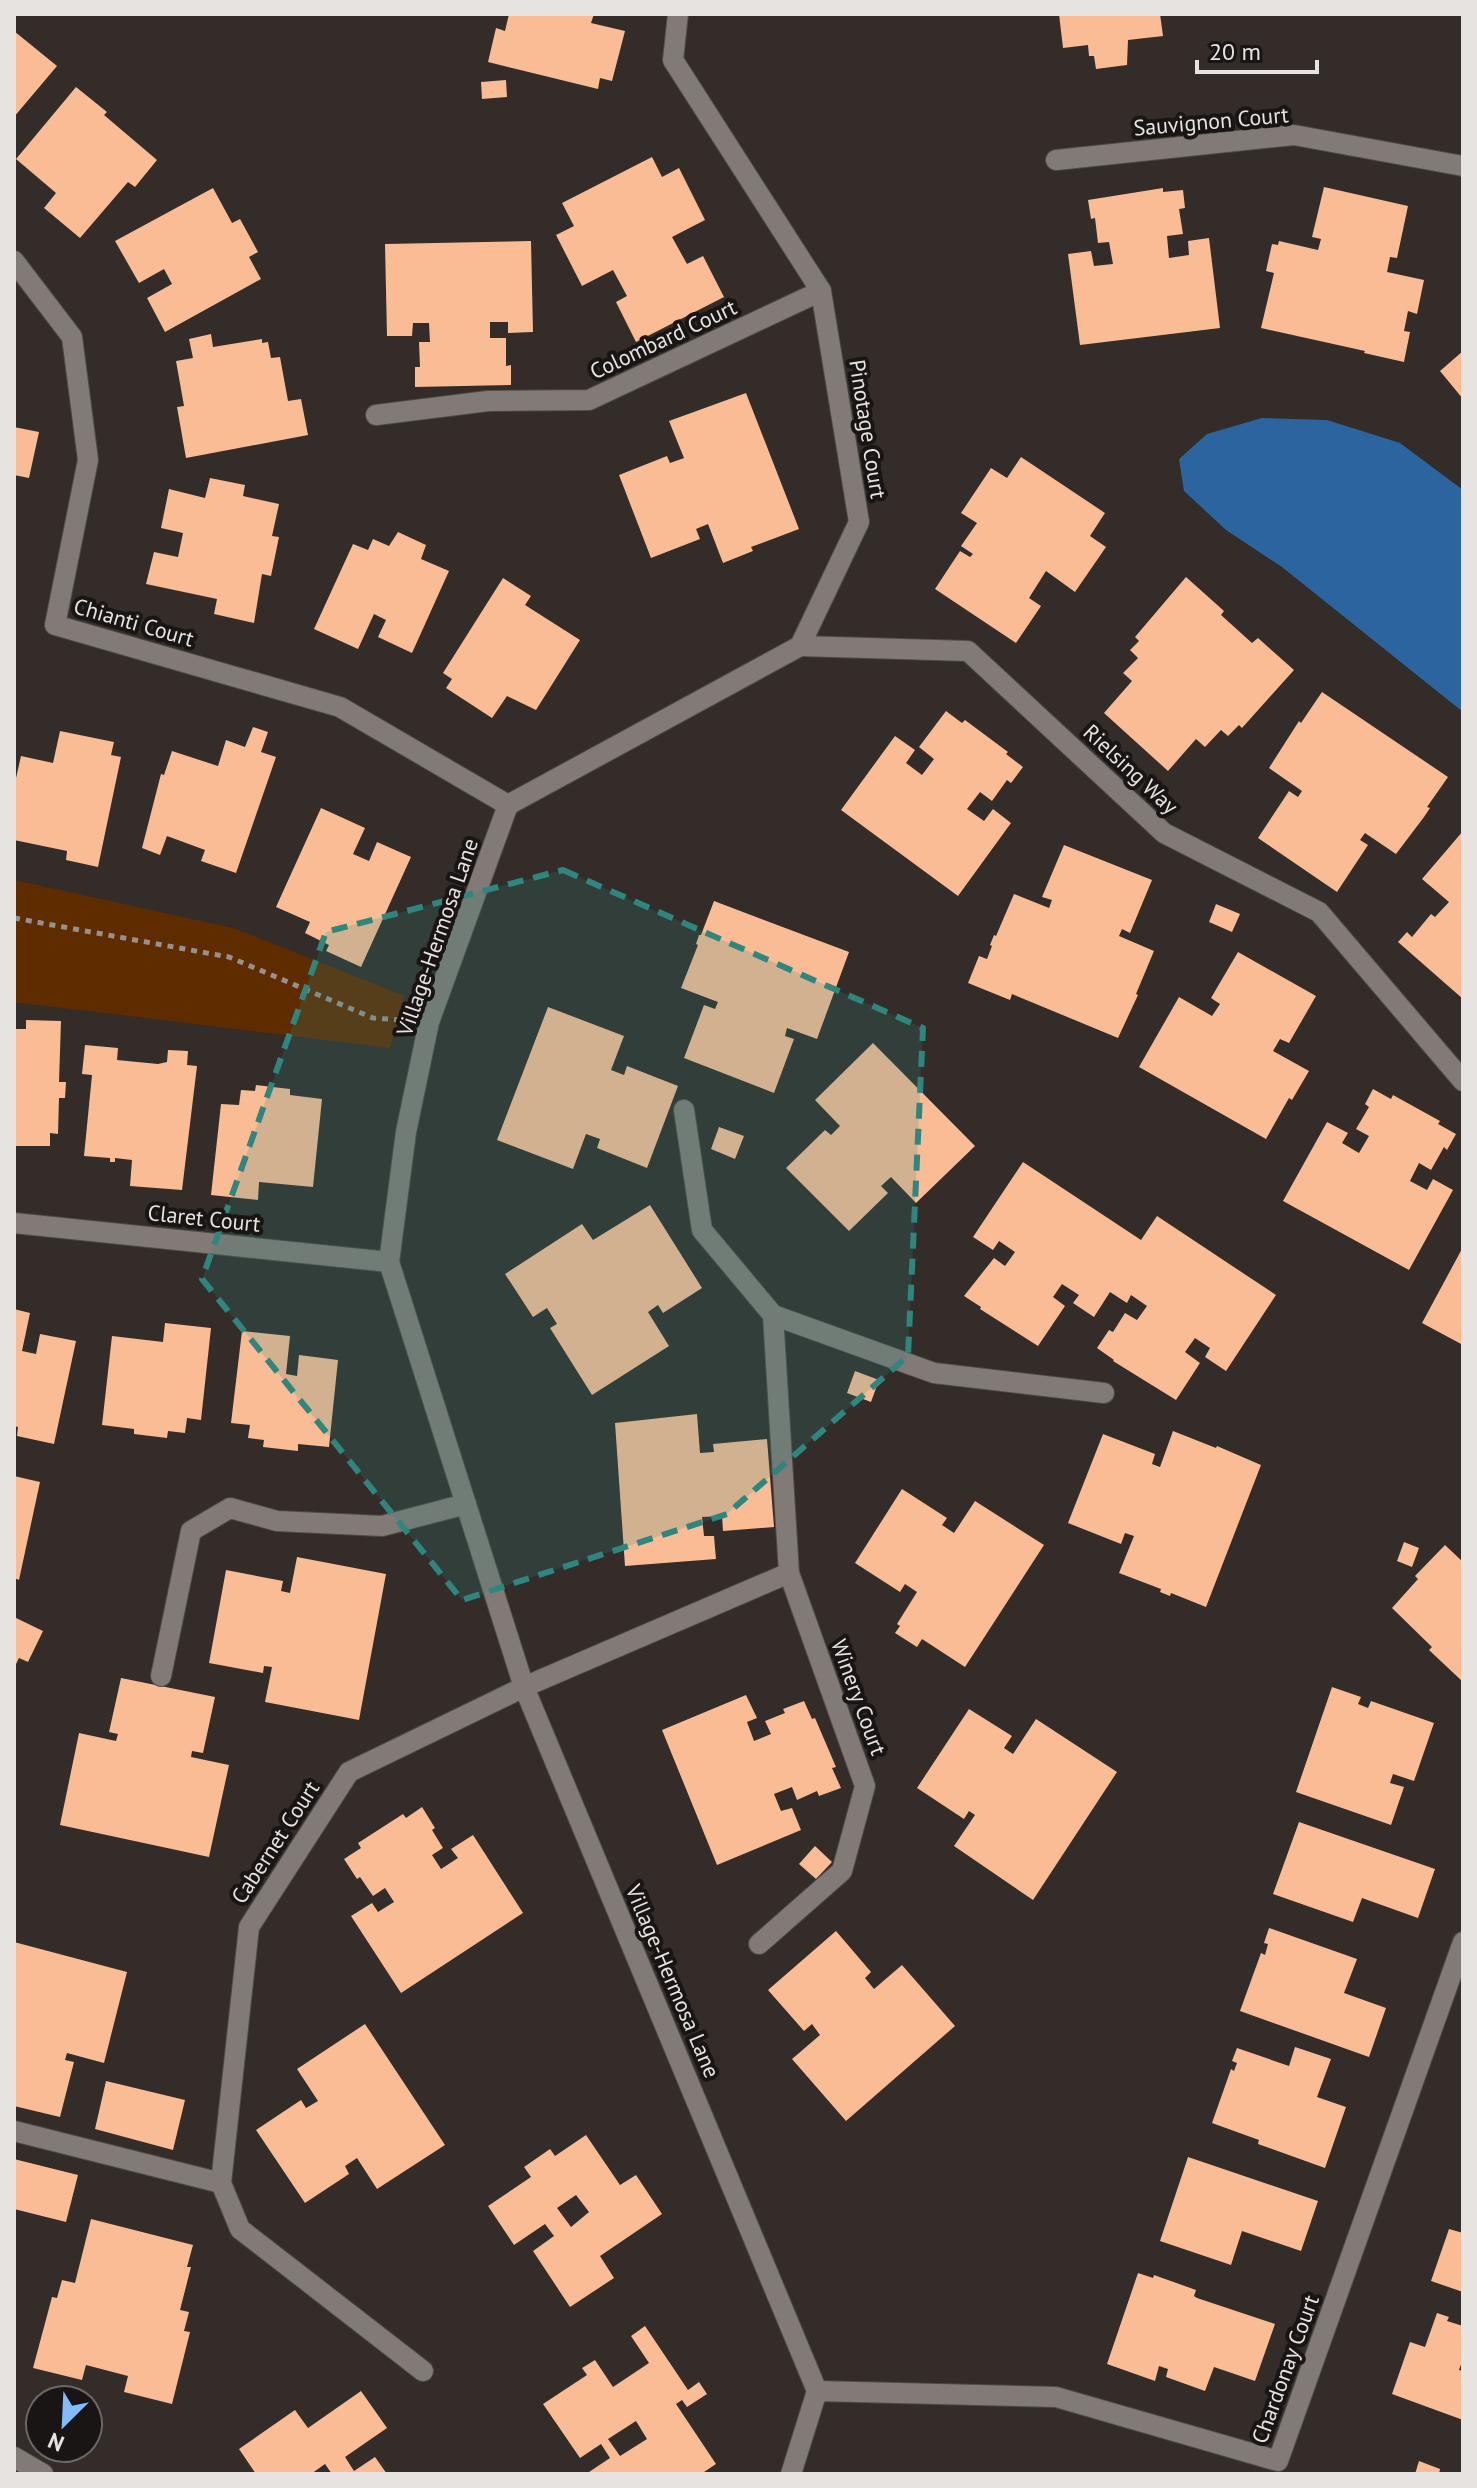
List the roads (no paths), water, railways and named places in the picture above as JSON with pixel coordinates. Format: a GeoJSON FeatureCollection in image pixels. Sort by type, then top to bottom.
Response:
{"type":"FeatureCollection","features":[{"type":"Feature","properties":{"kind":"street","name":"Pinotage Court"},"geometry":{"type":"LineString","coordinates":[[678,14],[673,60],[821,291],[859,522],[800,646]]}},
{"type":"Feature","properties":{"kind":"street","name":"Sauvignon Court"},"geometry":{"type":"LineString","coordinates":[[1056,160],[1294,135],[1463,166]]}},
{"type":"Feature","properties":{"kind":"street","name":"Chianti Court"},"geometry":{"type":"LineString","coordinates":[[14,261],[72,337],[88,460],[55,625],[340,707],[508,805]]}},
{"type":"Feature","properties":{"kind":"street","name":"Colombard Court"},"geometry":{"type":"LineString","coordinates":[[376,415],[488,401],[589,400],[821,291]]}},
{"type":"Feature","properties":{"kind":"street"},"geometry":{"type":"LineString","coordinates":[[508,805],[800,646]]}},
{"type":"Feature","properties":{"kind":"street","name":"Rielsing Way"},"geometry":{"type":"LineString","coordinates":[[800,646],[968,651],[1164,833],[1319,912],[1463,1081]]}},
{"type":"Feature","properties":{"kind":"street","name":"Village-Hermosa Lane"},"geometry":{"type":"LineString","coordinates":[[508,805],[429,1022],[406,1132],[389,1262],[524,1687],[817,2391]]}},
{"type":"Feature","properties":{"kind":"street"},"geometry":{"type":"LineString","coordinates":[[684,1110],[702,1230],[773,1315],[934,1373],[1104,1393]]}},
{"type":"Feature","properties":{"kind":"street","name":"Claret Court"},"geometry":{"type":"LineString","coordinates":[[14,1223],[389,1262]]}},
{"type":"Feature","properties":{"kind":"street","name":"Winery Court"},"geometry":{"type":"LineString","coordinates":[[759,1944],[842,1871],[865,1786],[789,1573],[773,1315]]}},
{"type":"Feature","properties":{"kind":"street"},"geometry":{"type":"LineString","coordinates":[[161,1676],[191,1531],[230,1508],[277,1521],[382,1526],[466,1504]]}},
{"type":"Feature","properties":{"kind":"street"},"geometry":{"type":"LineString","coordinates":[[524,1687],[789,1573]]}},
{"type":"Feature","properties":{"kind":"street","name":"Cabernet Court"},"geometry":{"type":"LineString","coordinates":[[423,2371],[240,2229],[221,2183],[249,1927],[349,1772],[524,1687]]}},
{"type":"Feature","properties":{"kind":"street","name":"Chardonay Court"},"geometry":{"type":"LineString","coordinates":[[817,2391],[1056,2397],[1278,2461],[1463,1942]]}},
{"type":"Feature","properties":{"kind":"street"},"geometry":{"type":"LineString","coordinates":[[14,2131],[221,2183]]}},
{"type":"Feature","properties":{"kind":"street"},"geometry":{"type":"LineString","coordinates":[[791,2474],[817,2391]]}},
{"type":"Feature","properties":{"kind":"street"},"geometry":{"type":"LineString","coordinates":[[14,2457],[43,2474]]}},
{"type":"Feature","properties":{"kind":"water"},"geometry":{"type":"Polygon","coordinates":[[[1262,418],[1327,420],[1400,443],[1463,490],[1463,712],[1282,567],[1226,530],[1184,491],[1179,459],[1207,434],[1262,418]]]}}]}
